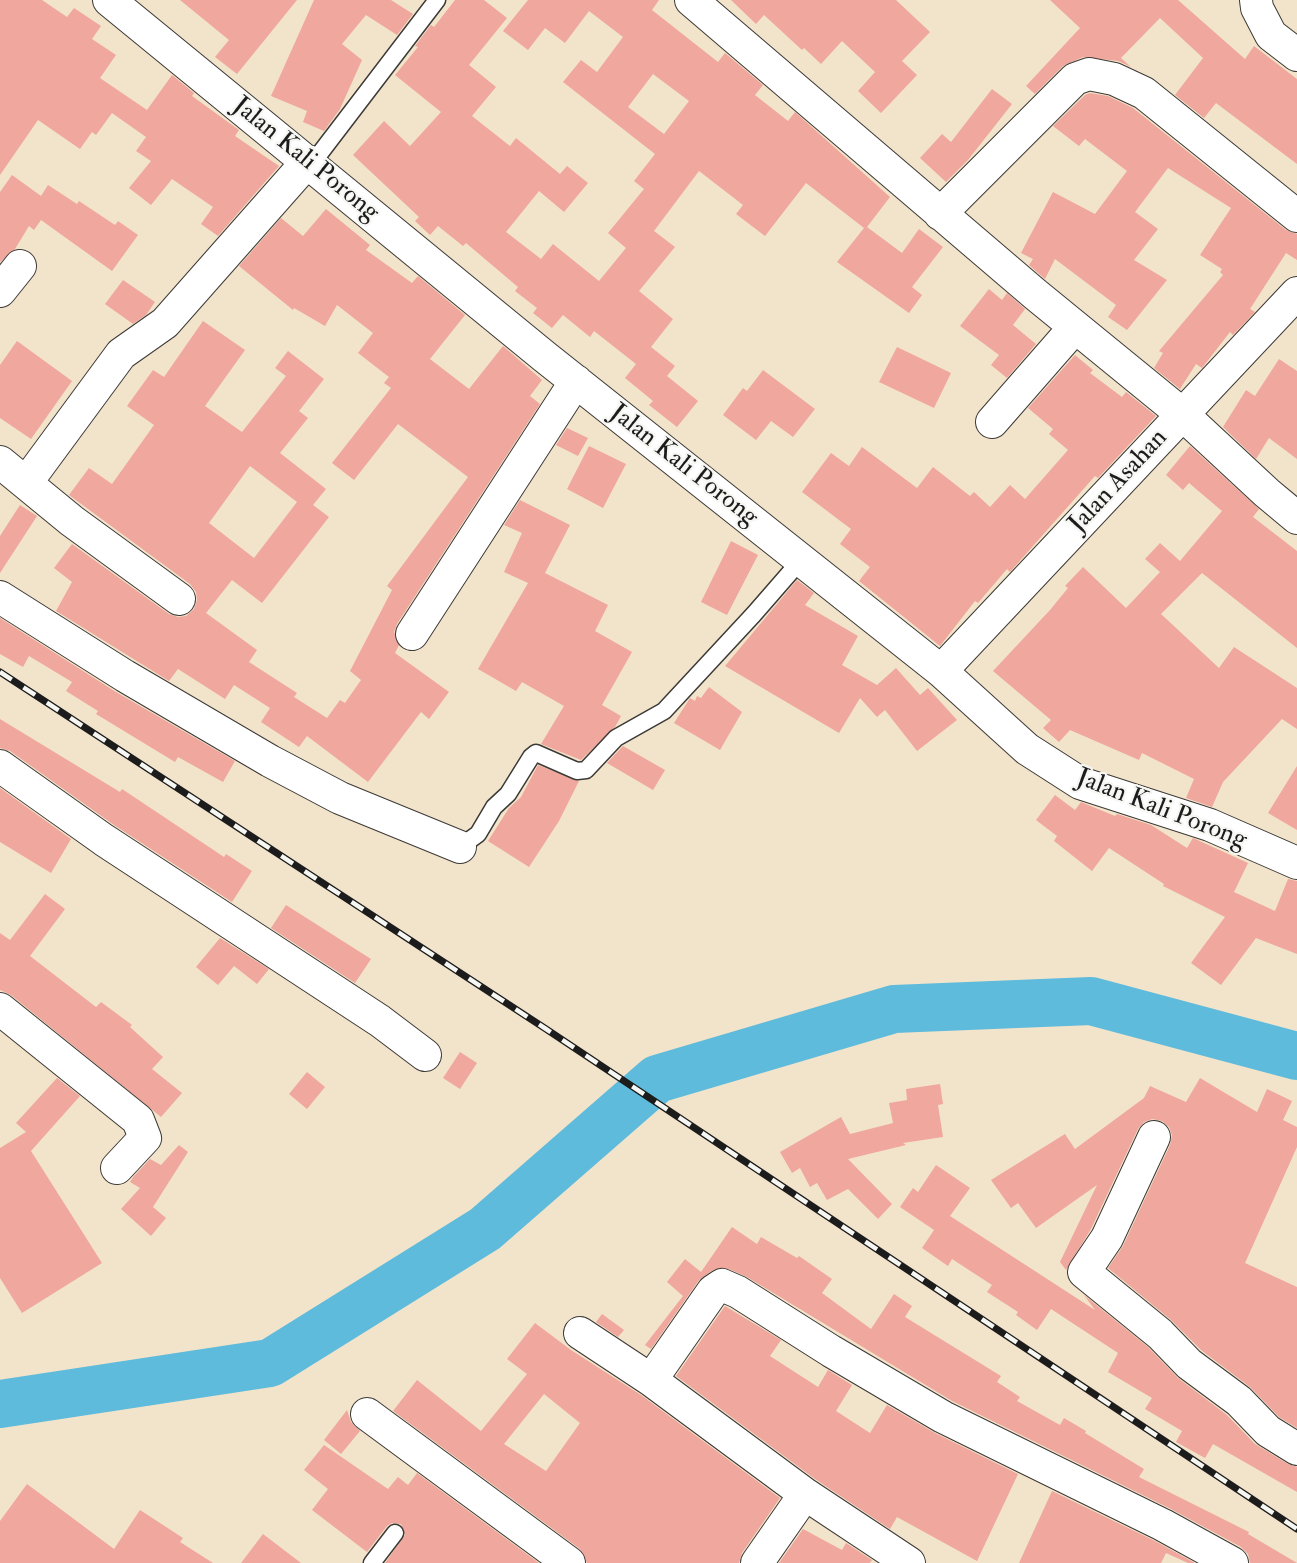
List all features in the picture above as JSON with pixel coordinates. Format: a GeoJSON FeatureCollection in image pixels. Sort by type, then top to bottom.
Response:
{"type":"FeatureCollection","features":[{"type":"Feature","properties":{"kind":"street","name":"Jalan Kali Porong"},"geometry":{"type":"LineString","coordinates":[[109,0],[576,381],[941,671],[975,704],[1028,749],[1080,783],[1210,825],[1297,862]]}},
{"type":"Feature","properties":{"kind":"street"},"geometry":{"type":"LineString","coordinates":[[691,0],[940,214],[1182,414],[1297,518]]}},
{"type":"Feature","properties":{"kind":"street"},"geometry":{"type":"LineString","coordinates":[[1256,0],[1257,8],[1271,35],[1297,55]]}},
{"type":"Feature","properties":{"kind":"street"},"geometry":{"type":"LineString","coordinates":[[940,214],[1075,79],[1089,74],[1114,79],[1144,93],[1297,216]]}},
{"type":"Feature","properties":{"kind":"street"},"geometry":{"type":"LineString","coordinates":[[179,599],[10,478],[121,354],[165,323],[310,163]]}},
{"type":"Feature","properties":{"kind":"street"},"geometry":{"type":"LineString","coordinates":[[0,291],[20,266]]}},
{"type":"Feature","properties":{"kind":"street","name":"Jalan Asahan"},"geometry":{"type":"LineString","coordinates":[[941,671],[1297,293]]}},
{"type":"Feature","properties":{"kind":"street"},"geometry":{"type":"LineString","coordinates":[[992,422],[1076,327]]}},
{"type":"Feature","properties":{"kind":"street"},"geometry":{"type":"LineString","coordinates":[[412,634],[576,381]]}},
{"type":"Feature","properties":{"kind":"street"},"geometry":{"type":"LineString","coordinates":[[0,597],[125,676],[270,760],[340,798],[460,847]]}},
{"type":"Feature","properties":{"kind":"street"},"geometry":{"type":"LineString","coordinates":[[2,770],[380,1021],[425,1055]]}},
{"type":"Feature","properties":{"kind":"street"},"geometry":{"type":"LineString","coordinates":[[0,1009],[138,1120],[144,1129],[145,1138],[117,1168]]}},
{"type":"Feature","properties":{"kind":"street"},"geometry":{"type":"LineString","coordinates":[[1154,1137],[1107,1238],[1083,1272],[1160,1334],[1189,1364],[1239,1401],[1268,1431],[1297,1449]]}},
{"type":"Feature","properties":{"kind":"street"},"geometry":{"type":"LineString","coordinates":[[651,1380],[712,1291],[722,1285],[745,1296],[831,1351],[943,1417],[1163,1525],[1232,1563]]}},
{"type":"Feature","properties":{"kind":"street"},"geometry":{"type":"LineString","coordinates":[[580,1333],[651,1380],[805,1494],[909,1563]]}},
{"type":"Feature","properties":{"kind":"street"},"geometry":{"type":"LineString","coordinates":[[367,1414],[569,1563]]}},
{"type":"Feature","properties":{"kind":"street"},"geometry":{"type":"LineString","coordinates":[[757,1563],[805,1494]]}},
{"type":"Feature","properties":{"kind":"lane"},"geometry":{"type":"LineString","coordinates":[[310,163],[437,0]]}},
{"type":"Feature","properties":{"kind":"lane"},"geometry":{"type":"LineString","coordinates":[[460,847],[478,834],[494,807],[508,794],[531,757],[536,753],[577,771],[586,771],[616,738],[664,711],[801,560]]}},
{"type":"Feature","properties":{"kind":"lane"},"geometry":{"type":"LineString","coordinates":[[372,1563],[395,1533]]}},
{"type":"Feature","properties":{"kind":"building"},"geometry":{"type":"Polygon","coordinates":[[[0,0],[42,0],[67,17],[74,8],[101,26],[92,39],[116,55],[100,78],[147,110],[172,75],[194,93],[192,96],[239,130],[235,136],[279,166],[218,236],[201,224],[213,207],[172,179],[151,205],[129,188],[151,161],[136,151],[146,137],[112,113],[96,135],[92,132],[80,149],[38,120],[0,175],[0,0]]]}},
{"type":"Feature","properties":{"kind":"building"},"geometry":{"type":"Polygon","coordinates":[[[180,0],[297,0],[237,74],[215,57],[229,40],[180,0]]]}},
{"type":"Feature","properties":{"kind":"building"},"geometry":{"type":"Polygon","coordinates":[[[314,0],[391,0],[413,14],[397,35],[366,15],[342,44],[362,60],[340,109],[324,131],[303,122],[307,111],[271,96],[314,0]]]}},
{"type":"Feature","properties":{"kind":"building"},"geometry":{"type":"Polygon","coordinates":[[[455,0],[484,0],[507,18],[469,65],[496,87],[472,116],[510,146],[516,138],[560,174],[567,166],[588,183],[564,212],[539,191],[506,232],[541,259],[553,244],[599,281],[626,248],[608,233],[644,189],[634,181],[655,154],[563,82],[581,60],[597,72],[623,37],[589,11],[565,43],[545,28],[528,50],[503,31],[528,0],[659,0],[652,10],[718,62],[725,53],[763,85],[755,95],[788,121],[795,112],[890,197],[867,227],[902,253],[919,229],[943,247],[912,287],[922,295],[909,313],[837,262],[864,228],[806,183],[765,236],[736,214],[743,205],[699,171],[654,231],[675,247],[639,291],[673,319],[651,347],[675,366],[667,376],[698,401],[677,427],[649,405],[653,401],[625,378],[636,364],[594,331],[590,337],[563,315],[552,328],[533,313],[537,308],[515,291],[518,287],[466,243],[463,246],[438,226],[430,235],[415,221],[419,217],[353,155],[384,121],[410,146],[441,112],[395,75],[418,47],[415,46],[431,25],[434,27],[455,0]],[[653,74],[628,107],[664,134],[689,101],[653,74]]]}},
{"type":"Feature","properties":{"kind":"building"},"geometry":{"type":"Polygon","coordinates":[[[731,0],[896,0],[930,32],[902,61],[917,75],[881,113],[858,91],[875,72],[842,41],[821,64],[764,15],[756,24],[731,0]]]}},
{"type":"Feature","properties":{"kind":"building"},"geometry":{"type":"Polygon","coordinates":[[[1050,0],[1178,0],[1245,59],[1254,46],[1297,79],[1297,164],[1216,103],[1204,118],[1175,95],[1203,58],[1160,18],[1121,58],[1131,67],[1118,61],[1083,57],[1063,66],[1035,94],[1026,86],[1080,28],[1050,0]]]}},
{"type":"Feature","properties":{"kind":"building"},"geometry":{"type":"Polygon","coordinates":[[[992,89],[1012,104],[968,160],[946,182],[920,158],[942,134],[951,142],[992,89]]]}},
{"type":"Feature","properties":{"kind":"building"},"geometry":{"type":"Polygon","coordinates":[[[1090,93],[1108,96],[1133,108],[1286,230],[1297,234],[1297,260],[1286,253],[1250,309],[1255,312],[1233,335],[1230,332],[1202,368],[1196,364],[1180,389],[1154,368],[1163,353],[1159,351],[1223,275],[1220,272],[1222,269],[1200,255],[1231,208],[1168,168],[1135,212],[1158,229],[1134,260],[1167,280],[1127,330],[1108,317],[1116,305],[1055,259],[1045,279],[1029,265],[1033,259],[1021,253],[1053,192],[1095,214],[1127,171],[1085,139],[1079,146],[1053,126],[1085,95],[1090,93]]]}},
{"type":"Feature","properties":{"kind":"building"},"geometry":{"type":"Polygon","coordinates":[[[12,175],[41,196],[48,185],[77,204],[79,201],[115,225],[118,221],[138,235],[112,271],[41,220],[34,230],[29,226],[15,249],[0,262],[0,192],[12,175]]]}},
{"type":"Feature","properties":{"kind":"building"},"geometry":{"type":"Polygon","coordinates":[[[326,209],[370,245],[366,250],[412,283],[418,276],[465,315],[430,359],[469,389],[503,346],[542,380],[530,396],[540,404],[394,632],[399,645],[395,653],[449,692],[429,719],[421,712],[368,782],[307,736],[299,747],[261,722],[270,708],[234,685],[225,699],[178,669],[169,681],[56,611],[72,582],[54,568],[72,544],[169,614],[178,617],[186,616],[194,609],[197,600],[196,592],[190,584],[69,495],[89,468],[112,484],[154,425],[127,406],[153,370],[164,377],[203,321],[245,350],[205,406],[242,432],[286,376],[275,368],[288,351],[324,379],[299,411],[308,418],[280,453],[326,489],[313,505],[329,517],[262,603],[232,580],[206,613],[257,650],[249,662],[297,693],[294,697],[327,718],[340,700],[345,703],[361,680],[350,671],[392,590],[387,586],[468,477],[398,424],[354,480],[332,463],[391,388],[384,383],[389,377],[358,353],[373,333],[337,305],[325,326],[294,308],[293,310],[239,266],[281,218],[303,236],[326,209]],[[250,466],[209,523],[254,558],[297,502],[250,466]]]}},
{"type":"Feature","properties":{"kind":"building"},"geometry":{"type":"Polygon","coordinates":[[[123,280],[155,302],[146,315],[133,324],[105,304],[123,280]]]}},
{"type":"Feature","properties":{"kind":"building"},"geometry":{"type":"Polygon","coordinates":[[[989,289],[1002,300],[1007,293],[1025,309],[1013,325],[1036,344],[1007,378],[991,365],[999,355],[960,326],[989,289]]]}},
{"type":"Feature","properties":{"kind":"building"},"geometry":{"type":"Polygon","coordinates":[[[17,341],[72,381],[31,439],[0,418],[0,365],[17,341]]]}},
{"type":"Feature","properties":{"kind":"building"},"geometry":{"type":"Polygon","coordinates":[[[897,347],[951,373],[934,408],[879,382],[897,347]]]}},
{"type":"Feature","properties":{"kind":"building"},"geometry":{"type":"Polygon","coordinates":[[[1075,355],[1093,370],[1090,373],[1122,397],[1126,392],[1156,416],[1098,478],[1095,476],[1010,572],[1007,569],[978,603],[975,601],[940,646],[859,581],[870,567],[840,544],[851,529],[802,492],[831,453],[849,466],[862,447],[917,488],[933,467],[970,496],[974,492],[990,507],[1010,485],[1025,499],[1068,450],[1049,434],[1053,429],[1028,408],[1075,355]]]}},
{"type":"Feature","properties":{"kind":"building"},"geometry":{"type":"Polygon","coordinates":[[[1279,359],[1297,371],[1297,459],[1269,438],[1256,459],[1223,427],[1246,390],[1255,396],[1279,359]]]}},
{"type":"Feature","properties":{"kind":"building"},"geometry":{"type":"Polygon","coordinates":[[[763,370],[815,409],[793,437],[771,421],[756,440],[723,415],[743,388],[747,391],[763,370]]]}},
{"type":"Feature","properties":{"kind":"building"},"geometry":{"type":"Polygon","coordinates":[[[567,428],[588,438],[578,456],[556,445],[567,428]]]}},
{"type":"Feature","properties":{"kind":"building"},"geometry":{"type":"Polygon","coordinates":[[[589,446],[626,464],[603,508],[567,489],[589,446]]]}},
{"type":"Feature","properties":{"kind":"building"},"geometry":{"type":"Polygon","coordinates":[[[1190,446],[1259,509],[1253,517],[1297,551],[1297,648],[1202,573],[1161,614],[1219,668],[1234,647],[1297,688],[1297,729],[1282,719],[1223,782],[1212,807],[1186,798],[1194,779],[1142,753],[1139,760],[1070,730],[1059,742],[1043,728],[1051,720],[993,671],[1050,610],[1068,588],[1065,586],[1083,567],[1126,608],[1160,572],[1145,559],[1160,543],[1180,561],[1222,511],[1189,483],[1183,490],[1166,475],[1190,446]]]}},
{"type":"Feature","properties":{"kind":"building"},"geometry":{"type":"Polygon","coordinates":[[[520,500],[570,525],[545,573],[608,605],[595,631],[632,652],[602,705],[621,716],[615,727],[581,760],[541,744],[564,706],[522,682],[516,691],[478,669],[528,583],[504,572],[522,533],[504,525],[520,500]]]}},
{"type":"Feature","properties":{"kind":"building"},"geometry":{"type":"Polygon","coordinates":[[[20,505],[37,516],[0,573],[0,536],[20,505]]]}},
{"type":"Feature","properties":{"kind":"building"},"geometry":{"type":"Polygon","coordinates":[[[731,541],[758,555],[727,615],[701,602],[731,541]]]}},
{"type":"Feature","properties":{"kind":"building"},"geometry":{"type":"Polygon","coordinates":[[[797,580],[814,593],[805,605],[858,636],[842,665],[877,685],[896,668],[920,695],[928,688],[957,720],[917,751],[885,710],[877,717],[860,698],[839,733],[725,666],[797,580]]]}},
{"type":"Feature","properties":{"kind":"building"},"geometry":{"type":"Polygon","coordinates":[[[0,618],[116,692],[235,761],[223,782],[178,757],[175,762],[96,714],[98,711],[66,691],[72,682],[29,656],[23,667],[0,654],[0,618]]]}},
{"type":"Feature","properties":{"kind":"building"},"geometry":{"type":"Polygon","coordinates":[[[709,687],[742,712],[720,750],[674,723],[690,698],[695,701],[697,696],[701,698],[709,687]]]}},
{"type":"Feature","properties":{"kind":"building"},"geometry":{"type":"Polygon","coordinates":[[[0,719],[120,792],[122,789],[224,857],[226,854],[252,871],[232,902],[114,825],[10,751],[0,748],[0,719]]]}},
{"type":"Feature","properties":{"kind":"building"},"geometry":{"type":"Polygon","coordinates":[[[623,746],[665,770],[653,790],[607,763],[623,746]]]}},
{"type":"Feature","properties":{"kind":"building"},"geometry":{"type":"Polygon","coordinates":[[[538,765],[579,781],[559,821],[529,867],[488,841],[509,808],[521,797],[538,765]]]}},
{"type":"Feature","properties":{"kind":"building"},"geometry":{"type":"Polygon","coordinates":[[[1297,766],[1297,830],[1268,813],[1297,766]]]}},
{"type":"Feature","properties":{"kind":"building"},"geometry":{"type":"Polygon","coordinates":[[[0,788],[71,839],[51,873],[0,842],[0,788]]]}},
{"type":"Feature","properties":{"kind":"building"},"geometry":{"type":"Polygon","coordinates":[[[1055,795],[1075,810],[1081,802],[1115,816],[1117,814],[1151,825],[1187,848],[1193,838],[1248,863],[1234,892],[1275,911],[1288,879],[1297,881],[1297,954],[1256,938],[1221,985],[1191,963],[1225,917],[1163,886],[1164,884],[1109,848],[1092,871],[1054,841],[1057,836],[1036,820],[1055,795]]]}},
{"type":"Feature","properties":{"kind":"building"},"geometry":{"type":"Polygon","coordinates":[[[45,894],[65,909],[30,956],[96,1007],[101,1002],[132,1025],[130,1027],[163,1057],[152,1069],[182,1093],[161,1117],[11,995],[0,990],[0,933],[10,940],[45,894]]]}},
{"type":"Feature","properties":{"kind":"building"},"geometry":{"type":"Polygon","coordinates":[[[286,905],[371,959],[355,983],[271,928],[286,905]]]}},
{"type":"Feature","properties":{"kind":"building"},"geometry":{"type":"Polygon","coordinates":[[[220,938],[269,969],[257,984],[234,966],[218,985],[196,967],[220,938]]]}},
{"type":"Feature","properties":{"kind":"building"},"geometry":{"type":"Polygon","coordinates":[[[460,1052],[477,1063],[460,1089],[443,1078],[460,1052]]]}},
{"type":"Feature","properties":{"kind":"building"},"geometry":{"type":"Polygon","coordinates":[[[307,1072],[325,1087],[307,1109],[289,1094],[307,1072]]]}},
{"type":"Feature","properties":{"kind":"building"},"geometry":{"type":"Polygon","coordinates":[[[57,1078],[80,1096],[31,1151],[102,1263],[22,1313],[0,1278],[0,1148],[26,1132],[16,1123],[57,1078]]]}},
{"type":"Feature","properties":{"kind":"building"},"geometry":{"type":"Polygon","coordinates":[[[1200,1078],[1257,1112],[1267,1089],[1292,1101],[1283,1120],[1297,1127],[1297,1147],[1245,1263],[1297,1287],[1297,1428],[1279,1417],[1250,1387],[1201,1350],[1171,1320],[1108,1268],[1123,1246],[1170,1145],[1172,1135],[1169,1127],[1162,1121],[1152,1119],[1144,1122],[1138,1129],[1091,1229],[1066,1270],[1060,1262],[1097,1185],[1036,1228],[1018,1203],[1011,1208],[991,1180],[1065,1134],[1075,1149],[1144,1098],[1150,1086],[1186,1102],[1200,1078]]]}},
{"type":"Feature","properties":{"kind":"building"},"geometry":{"type":"Polygon","coordinates":[[[940,1084],[943,1104],[938,1105],[943,1137],[903,1143],[906,1145],[848,1159],[892,1204],[878,1219],[848,1189],[827,1200],[817,1183],[810,1187],[800,1168],[792,1173],[780,1152],[841,1117],[850,1134],[893,1123],[889,1103],[907,1100],[906,1089],[940,1084]]]}},
{"type":"Feature","properties":{"kind":"building"},"geometry":{"type":"Polygon","coordinates":[[[179,1145],[188,1152],[153,1207],[166,1218],[151,1236],[121,1209],[140,1188],[130,1182],[134,1176],[150,1159],[161,1165],[179,1145]]]}},
{"type":"Feature","properties":{"kind":"building"},"geometry":{"type":"Polygon","coordinates":[[[936,1165],[970,1188],[950,1216],[1095,1310],[1084,1295],[1148,1347],[1178,1378],[1227,1415],[1255,1444],[1297,1467],[1297,1492],[1213,1444],[1205,1458],[1176,1442],[1182,1431],[1145,1409],[1152,1398],[1108,1372],[1118,1353],[1051,1309],[1037,1330],[1016,1315],[1018,1312],[987,1292],[992,1285],[952,1259],[948,1266],[922,1248],[934,1230],[900,1207],[913,1188],[918,1192],[936,1165]]]}},
{"type":"Feature","properties":{"kind":"building"},"geometry":{"type":"Polygon","coordinates":[[[732,1227],[757,1244],[761,1237],[797,1258],[799,1256],[832,1279],[822,1293],[871,1329],[894,1294],[912,1306],[905,1317],[1001,1376],[997,1382],[1020,1397],[1017,1401],[1060,1425],[1064,1418],[1144,1469],[1139,1477],[1249,1532],[1248,1534],[1297,1563],[1250,1563],[1248,1554],[1241,1547],[1171,1509],[952,1401],[747,1277],[729,1269],[713,1270],[699,1280],[651,1349],[645,1345],[683,1296],[667,1282],[685,1259],[701,1272],[732,1227]]]}},
{"type":"Feature","properties":{"kind":"building"},"geometry":{"type":"Polygon","coordinates":[[[725,1306],[781,1340],[770,1356],[818,1387],[828,1370],[852,1385],[836,1411],[870,1433],[887,1405],[935,1433],[1018,1474],[977,1561],[897,1517],[890,1529],[815,1479],[676,1376],[725,1306]]]}},
{"type":"Feature","properties":{"kind":"building"},"geometry":{"type":"Polygon","coordinates":[[[602,1314],[624,1330],[618,1337],[596,1322],[602,1314]]]}},
{"type":"Feature","properties":{"kind":"building"},"geometry":{"type":"Polygon","coordinates":[[[535,1323],[571,1350],[641,1395],[780,1498],[742,1553],[739,1563],[587,1563],[580,1549],[393,1411],[417,1380],[481,1431],[527,1374],[507,1359],[535,1323]],[[544,1394],[504,1444],[546,1471],[580,1423],[544,1394]]]}},
{"type":"Feature","properties":{"kind":"building"},"geometry":{"type":"Polygon","coordinates":[[[347,1410],[351,1422],[360,1431],[341,1454],[324,1440],[347,1410]]]}},
{"type":"Feature","properties":{"kind":"building"},"geometry":{"type":"Polygon","coordinates":[[[324,1445],[388,1489],[398,1477],[408,1485],[417,1473],[539,1563],[385,1563],[405,1535],[401,1524],[392,1523],[387,1526],[367,1552],[312,1510],[328,1489],[304,1470],[324,1445]]]}},
{"type":"Feature","properties":{"kind":"building"},"geometry":{"type":"Polygon","coordinates":[[[27,1484],[114,1549],[140,1510],[183,1538],[180,1542],[213,1563],[0,1563],[0,1521],[27,1484]]]}},
{"type":"Feature","properties":{"kind":"building"},"geometry":{"type":"Polygon","coordinates":[[[1052,1491],[1195,1563],[1188,1563],[1166,1553],[1161,1563],[1019,1563],[1052,1491]]]}},
{"type":"Feature","properties":{"kind":"building"},"geometry":{"type":"Polygon","coordinates":[[[803,1529],[842,1550],[846,1543],[872,1560],[870,1563],[779,1563],[803,1529]]]}},
{"type":"Feature","properties":{"kind":"building"},"geometry":{"type":"Polygon","coordinates":[[[263,1534],[301,1563],[241,1563],[263,1534]]]}},
{"type":"Feature","properties":{"kind":"waterway"},"geometry":{"type":"LineString","coordinates":[[0,1404],[270,1363],[485,1229],[657,1079],[894,1009],[1091,1001],[1297,1056]]}},
{"type":"Feature","properties":{"kind":"railway"},"geometry":{"type":"LineString","coordinates":[[0,672],[546,1029],[1297,1529]]}}]}
